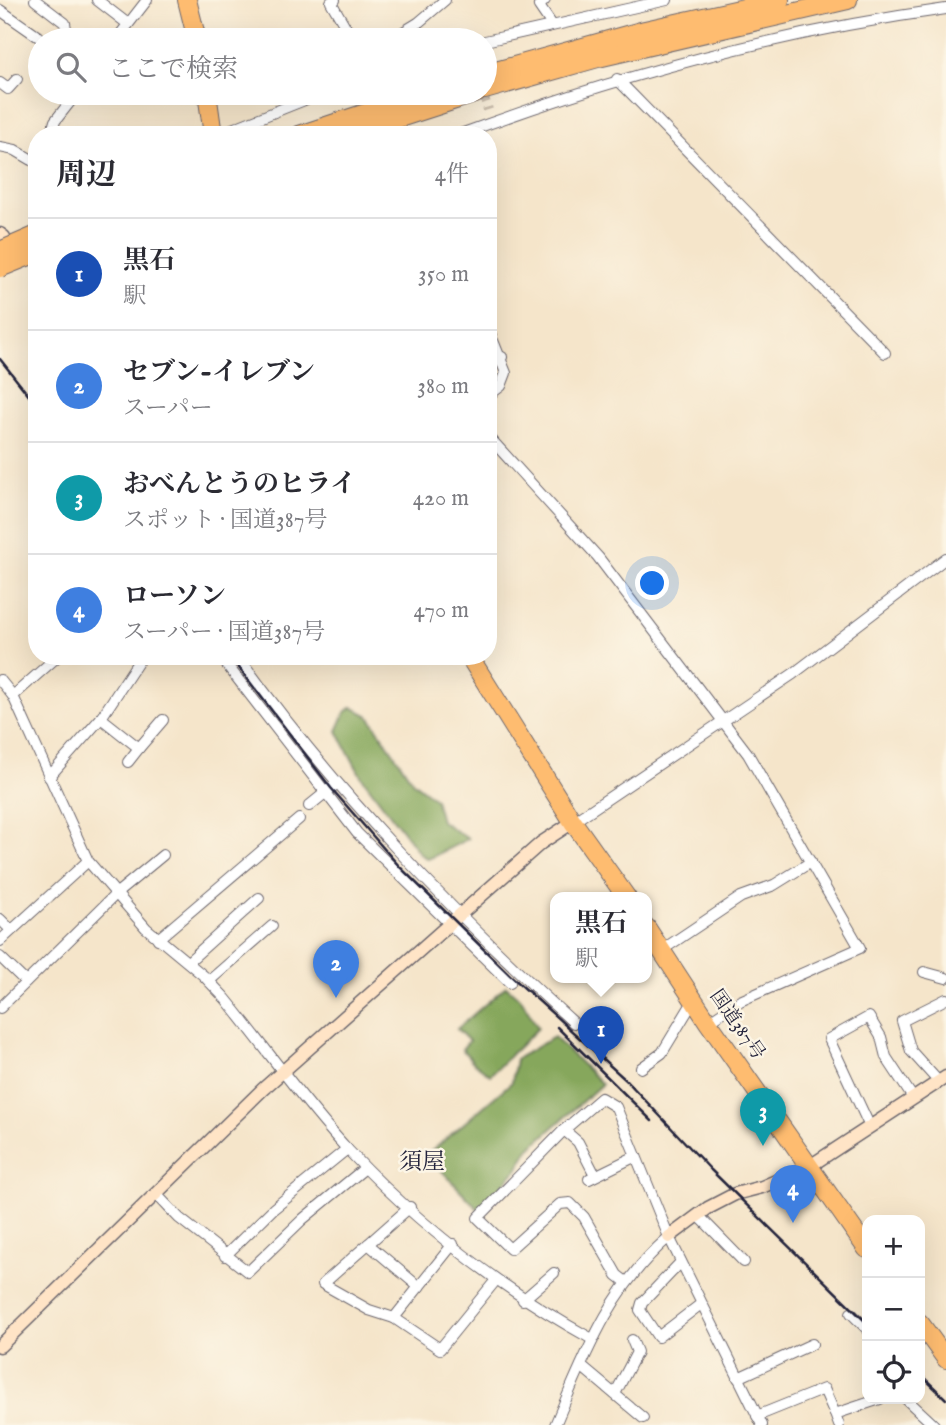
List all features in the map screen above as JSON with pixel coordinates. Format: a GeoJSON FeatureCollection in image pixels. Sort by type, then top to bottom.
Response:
{"type":"FeatureCollection","features":[{"type":"Feature","properties":{"kind":"highway"},"geometry":{"type":"LineString","coordinates":[[187,0],[194,28]]}},
{"type":"Feature","properties":{"kind":"highway"},"geometry":{"type":"LineString","coordinates":[[497,71],[645,30],[780,0]]}},
{"type":"Feature","properties":{"kind":"highway"},"geometry":{"type":"LineString","coordinates":[[497,87],[659,43],[848,0]]}},
{"type":"Feature","properties":{"kind":"highway"},"geometry":{"type":"LineString","coordinates":[[209,105],[213,126]]}},
{"type":"Feature","properties":{"kind":"highway"},"geometry":{"type":"LineString","coordinates":[[326,126],[390,105]]}},
{"type":"Feature","properties":{"kind":"highway"},"geometry":{"type":"LineString","coordinates":[[374,126],[440,105]]}},
{"type":"Feature","properties":{"kind":"highway"},"geometry":{"type":"LineString","coordinates":[[1,241],[28,236]]}},
{"type":"Feature","properties":{"kind":"highway"},"geometry":{"type":"LineString","coordinates":[[0,268],[28,257]]}},
{"type":"Feature","properties":{"kind":"highway"},"geometry":{"type":"LineString","coordinates":[[475,665],[573,822],[623,892]]}},
{"type":"Feature","properties":{"kind":"highway","name":"国道387号"},"geometry":{"type":"LineString","coordinates":[[652,936],[708,1022],[862,1242]]}},
{"type":"Feature","properties":{"kind":"highway"},"geometry":{"type":"LineString","coordinates":[[925,1330],[946,1359]]}},
{"type":"Feature","properties":{"kind":"street"},"geometry":{"type":"LineString","coordinates":[[97,0],[128,24]]}},
{"type":"Feature","properties":{"kind":"street"},"geometry":{"type":"LineString","coordinates":[[125,28],[147,0]]}},
{"type":"Feature","properties":{"kind":"street"},"geometry":{"type":"LineString","coordinates":[[335,0],[331,2],[346,28]]}},
{"type":"Feature","properties":{"kind":"street"},"geometry":{"type":"LineString","coordinates":[[410,28],[445,0]]}},
{"type":"Feature","properties":{"kind":"street"},"geometry":{"type":"LineString","coordinates":[[497,38],[667,0]]}},
{"type":"Feature","properties":{"kind":"street"},"geometry":{"type":"LineString","coordinates":[[42,2],[65,23],[66,28]]}},
{"type":"Feature","properties":{"kind":"street"},"geometry":{"type":"LineString","coordinates":[[539,2],[552,25]]}},
{"type":"Feature","properties":{"kind":"street"},"geometry":{"type":"LineString","coordinates":[[481,126],[617,79],[834,27],[946,9]]}},
{"type":"Feature","properties":{"kind":"street"},"geometry":{"type":"LineString","coordinates":[[0,10],[28,30]]}},
{"type":"Feature","properties":{"kind":"street"},"geometry":{"type":"LineString","coordinates":[[0,83],[8,89],[17,79]]}},
{"type":"Feature","properties":{"kind":"street"},"geometry":{"type":"LineString","coordinates":[[617,79],[885,353]]}},
{"type":"Feature","properties":{"kind":"street"},"geometry":{"type":"LineString","coordinates":[[54,126],[68,105]]}},
{"type":"Feature","properties":{"kind":"street"},"geometry":{"type":"LineString","coordinates":[[238,126],[291,105]]}},
{"type":"Feature","properties":{"kind":"street"},"geometry":{"type":"LineString","coordinates":[[488,110],[491,122]]}},
{"type":"Feature","properties":{"kind":"street"},"geometry":{"type":"LineString","coordinates":[[0,147],[15,150],[28,158]]}},
{"type":"Feature","properties":{"kind":"street"},"geometry":{"type":"LineString","coordinates":[[497,347],[506,373],[497,389]]}},
{"type":"Feature","properties":{"kind":"street"},"geometry":{"type":"LineString","coordinates":[[497,360],[502,357]]}},
{"type":"Feature","properties":{"kind":"street"},"geometry":{"type":"LineString","coordinates":[[497,446],[598,557],[748,754],[860,948],[740,1001],[708,1022]]}},
{"type":"Feature","properties":{"kind":"street"},"geometry":{"type":"LineString","coordinates":[[0,1346],[284,1070],[367,1000],[541,844],[793,674],[946,558]]}},
{"type":"Feature","properties":{"kind":"street"},"geometry":{"type":"LineString","coordinates":[[13,696],[48,665]]}},
{"type":"Feature","properties":{"kind":"street"},"geometry":{"type":"LineString","coordinates":[[49,777],[101,718],[136,665]]}},
{"type":"Feature","properties":{"kind":"street"},"geometry":{"type":"LineString","coordinates":[[227,665],[324,794],[357,833],[574,1023]]}},
{"type":"Feature","properties":{"kind":"street"},"geometry":{"type":"LineString","coordinates":[[245,665],[336,784],[510,983]]}},
{"type":"Feature","properties":{"kind":"street"},"geometry":{"type":"LineString","coordinates":[[0,680],[13,696],[88,861],[158,939],[209,981],[365,1168],[496,1280],[523,1300],[592,1339]]}},
{"type":"Feature","properties":{"kind":"street"},"geometry":{"type":"LineString","coordinates":[[101,718],[139,748]]}},
{"type":"Feature","properties":{"kind":"street"},"geometry":{"type":"LineString","coordinates":[[128,762],[163,720]]}},
{"type":"Feature","properties":{"kind":"street"},"geometry":{"type":"LineString","coordinates":[[309,806],[336,784]]}},
{"type":"Feature","properties":{"kind":"street"},"geometry":{"type":"LineString","coordinates":[[158,939],[299,820]]}},
{"type":"Feature","properties":{"kind":"street"},"geometry":{"type":"LineString","coordinates":[[0,1008],[117,893],[163,855]]}},
{"type":"Feature","properties":{"kind":"street"},"geometry":{"type":"LineString","coordinates":[[0,941],[88,861]]}},
{"type":"Feature","properties":{"kind":"street"},"geometry":{"type":"LineString","coordinates":[[662,950],[741,897],[774,885],[811,862]]}},
{"type":"Feature","properties":{"kind":"street"},"geometry":{"type":"LineString","coordinates":[[188,962],[259,898]]}},
{"type":"Feature","properties":{"kind":"street"},"geometry":{"type":"LineString","coordinates":[[0,919],[11,930]]}},
{"type":"Feature","properties":{"kind":"street"},"geometry":{"type":"LineString","coordinates":[[209,981],[272,926]]}},
{"type":"Feature","properties":{"kind":"street"},"geometry":{"type":"LineString","coordinates":[[0,957],[26,982]]}},
{"type":"Feature","properties":{"kind":"street"},"geometry":{"type":"LineString","coordinates":[[924,972],[946,978]]}},
{"type":"Feature","properties":{"kind":"street"},"geometry":{"type":"LineString","coordinates":[[555,1425],[592,1339],[626,1282],[669,1237],[698,1215],[735,1194],[762,1187],[810,1167],[942,1079],[911,1051],[902,1021],[946,999]]}},
{"type":"Feature","properties":{"kind":"street"},"geometry":{"type":"LineString","coordinates":[[641,1068],[662,1053],[694,1000]]}},
{"type":"Feature","properties":{"kind":"street"},"geometry":{"type":"LineString","coordinates":[[870,1127],[829,1040],[869,1017],[881,1037],[886,1057],[913,1098]]}},
{"type":"Feature","properties":{"kind":"street"},"geometry":{"type":"LineString","coordinates":[[626,1282],[617,1275],[584,1217],[570,1203],[560,1203],[510,1249],[478,1218],[564,1129],[596,1100],[609,1100],[616,1107],[669,1237],[759,1420],[824,1389],[839,1425]]}},
{"type":"Feature","properties":{"kind":"street"},"geometry":{"type":"LineString","coordinates":[[564,1129],[578,1142],[592,1177],[636,1156]]}},
{"type":"Feature","properties":{"kind":"street"},"geometry":{"type":"LineString","coordinates":[[225,1256],[273,1209],[347,1149]]}},
{"type":"Feature","properties":{"kind":"street"},"geometry":{"type":"LineString","coordinates":[[156,1194],[225,1256],[248,1272],[303,1219],[365,1168]]}},
{"type":"Feature","properties":{"kind":"street"},"geometry":{"type":"LineString","coordinates":[[410,1208],[323,1284],[369,1310],[394,1318],[440,1349],[496,1280]]}},
{"type":"Feature","properties":{"kind":"street"},"geometry":{"type":"LineString","coordinates":[[698,1215],[744,1262]]}},
{"type":"Feature","properties":{"kind":"street"},"geometry":{"type":"LineString","coordinates":[[368,1244],[419,1287]]}},
{"type":"Feature","properties":{"kind":"street"},"geometry":{"type":"LineString","coordinates":[[394,1318],[453,1244]]}},
{"type":"Feature","properties":{"kind":"street"},"geometry":{"type":"LineString","coordinates":[[681,1262],[642,1303],[640,1310],[656,1335],[661,1336],[701,1304]]}},
{"type":"Feature","properties":{"kind":"street"},"geometry":{"type":"LineString","coordinates":[[523,1300],[554,1273]]}},
{"type":"Feature","properties":{"kind":"street"},"geometry":{"type":"LineString","coordinates":[[852,1313],[862,1324]]}},
{"type":"Feature","properties":{"kind":"street"},"geometry":{"type":"LineString","coordinates":[[615,1394],[637,1352],[632,1340]]}},
{"type":"Feature","properties":{"kind":"street"},"geometry":{"type":"LineString","coordinates":[[738,1378],[812,1344]]}},
{"type":"Feature","properties":{"kind":"street"},"geometry":{"type":"LineString","coordinates":[[581,1366],[643,1418]]}},
{"type":"Feature","properties":{"kind":"street"},"geometry":{"type":"LineString","coordinates":[[835,1414],[865,1404]]}},
{"type":"Feature","properties":{"kind":"street"},"geometry":{"type":"LineString","coordinates":[[911,1404],[934,1425]]}},
{"type":"Feature","properties":{"kind":"green space"},"geometry":{"type":"Polygon","coordinates":[[[352,707],[369,716],[413,782],[435,799],[441,821],[468,839],[428,859],[420,854],[361,776],[337,731],[345,713],[352,707]]]}},
{"type":"Feature","properties":{"kind":"green space"},"geometry":{"type":"Polygon","coordinates":[[[506,986],[522,1000],[538,1028],[490,1075],[462,1049],[469,1041],[457,1029],[506,986]]]}},
{"type":"Feature","properties":{"kind":"green space"},"geometry":{"type":"Polygon","coordinates":[[[554,1037],[602,1084],[529,1149],[517,1170],[479,1210],[427,1155],[512,1082],[516,1059],[554,1037]]]}},
{"type":"Feature","properties":{"kind":"tunnel"},"geometry":{"type":"LineString","coordinates":[[487,105],[488,110]]}},
{"type":"Feature","properties":{"kind":"railway"},"geometry":{"type":"LineString","coordinates":[[0,359],[28,395]]}},
{"type":"Feature","properties":{"kind":"railway"},"geometry":{"type":"LineString","coordinates":[[237,665],[331,788],[400,867],[510,975],[627,1081],[711,1170],[862,1318]]}},
{"type":"Feature","properties":{"kind":"railway"},"geometry":{"type":"LineString","coordinates":[[557,1027],[652,1121]]}},
{"type":"Feature","properties":{"kind":"railway"},"geometry":{"type":"LineString","coordinates":[[925,1379],[946,1399]]}},
{"type":"Feature","properties":{"kind":"place","name":"セブン-イレブン"},"geometry":{"type":"Point","coordinates":[336,998]}},
{"type":"Feature","properties":{"kind":"place","name":"黒石"},"geometry":{"type":"Point","coordinates":[601,1064]}},
{"type":"Feature","properties":{"kind":"place","name":"おべんとうのヒライ"},"geometry":{"type":"Point","coordinates":[763,1146]}},
{"type":"Feature","properties":{"kind":"place","name":"ローソン"},"geometry":{"type":"Point","coordinates":[793,1223]}},
{"type":"Feature","properties":{"kind":"district","name":"須屋"},"geometry":{"type":"Point","coordinates":[422,1162]}}]}
